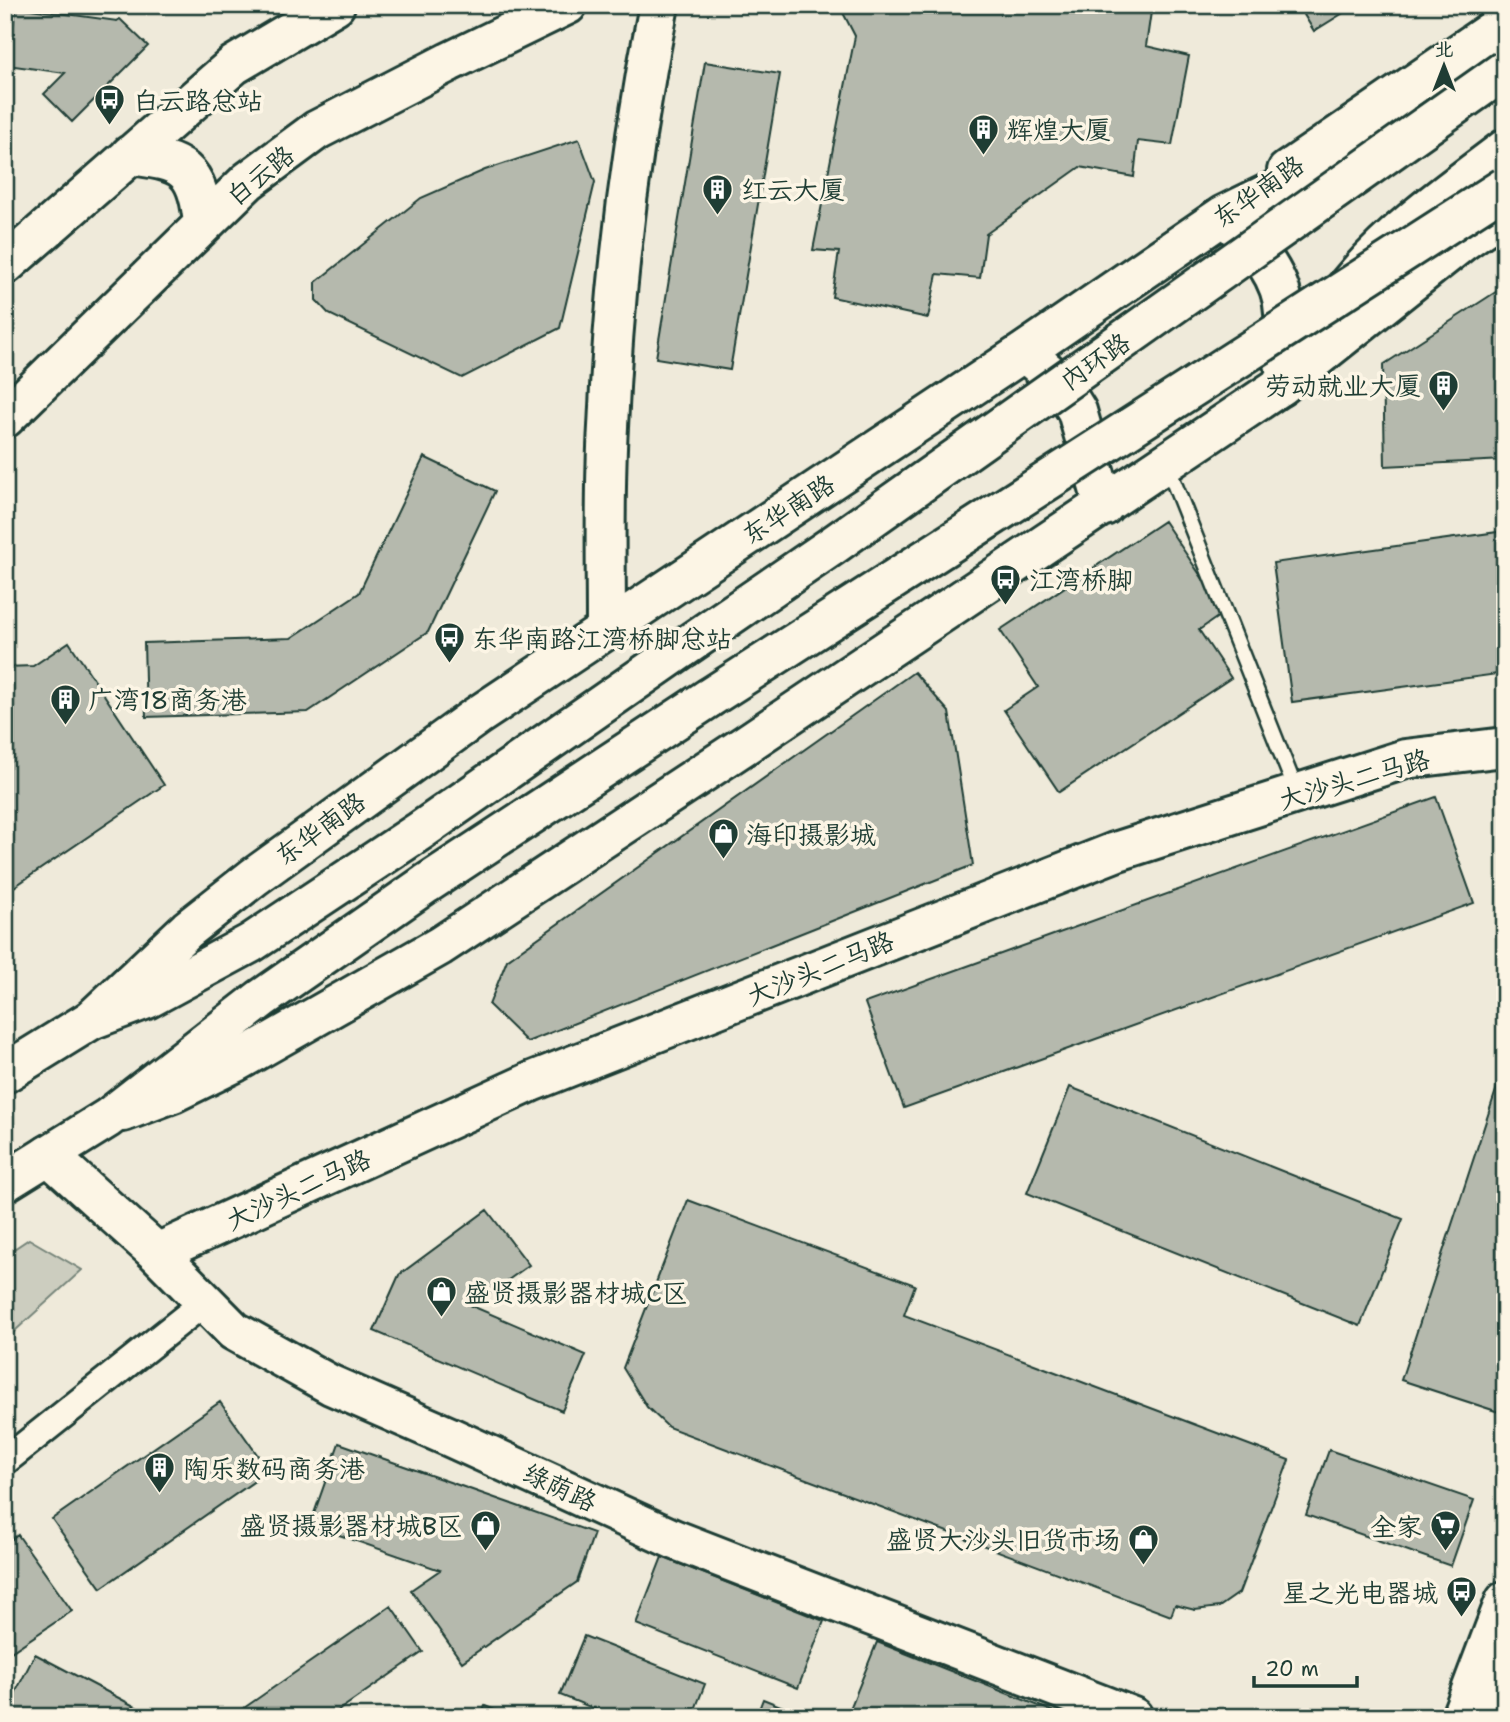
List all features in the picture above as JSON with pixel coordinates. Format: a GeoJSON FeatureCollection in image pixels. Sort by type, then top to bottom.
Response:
{"type":"FeatureCollection","features":[{"type":"Feature","properties":{"kind":"main road"},"geometry":{"type":"LineString","coordinates":[[5,265],[234,65],[335,5]]}},
{"type":"Feature","properties":{"kind":"main road","name":"白云路"},"geometry":{"type":"LineString","coordinates":[[5,418],[248,181],[317,130],[567,5]]}},
{"type":"Feature","properties":{"kind":"main road"},"geometry":{"type":"LineString","coordinates":[[606,628],[608,428],[616,306],[625,216],[659,5]]}},
{"type":"Feature","properties":{"kind":"main road","name":"东华南路"},"geometry":{"type":"LineString","coordinates":[[91,1020],[188,929],[254,877],[477,716],[1024,352],[1505,22]]}},
{"type":"Feature","properties":{"kind":"main road"},"geometry":{"type":"LineString","coordinates":[[1279,387],[1284,312],[1275,278],[1257,247],[1224,215],[1396,131],[1505,70]]}},
{"type":"Feature","properties":{"kind":"main road","name":"内环路"},"geometry":{"type":"LineString","coordinates":[[91,1020],[147,999],[251,943],[443,816],[832,546],[1505,70]]}},
{"type":"Feature","properties":{"kind":"main road"},"geometry":{"type":"LineString","coordinates":[[1279,387],[1322,318],[1371,259],[1434,204],[1505,149]]}},
{"type":"Feature","properties":{"kind":"main road"},"geometry":{"type":"LineString","coordinates":[[130,155],[167,159],[191,176],[201,197],[204,224]]}},
{"type":"Feature","properties":{"kind":"main road"},"geometry":{"type":"LineString","coordinates":[[5,1182],[108,1118],[261,999],[382,914],[709,698],[1505,187]]}},
{"type":"Feature","properties":{"kind":"main road"},"geometry":{"type":"LineString","coordinates":[[108,1118],[173,1093],[236,1062],[440,946],[1279,387],[1462,242],[1505,212]]}},
{"type":"Feature","properties":{"kind":"main road"},"geometry":{"type":"LineString","coordinates":[[1024,352],[1059,382],[1077,411],[1104,506]]}},
{"type":"Feature","properties":{"kind":"main road","name":"大沙头二马路"},"geometry":{"type":"LineString","coordinates":[[157,1253],[533,1081],[1115,852],[1405,760],[1505,747]]}},
{"type":"Feature","properties":{"kind":"main road"},"geometry":{"type":"LineString","coordinates":[[5,1073],[91,1020]]}},
{"type":"Feature","properties":{"kind":"main road","name":"绿荫路"},"geometry":{"type":"LineString","coordinates":[[48,1156],[157,1253],[234,1331],[331,1385],[673,1539],[1133,1717]]}},
{"type":"Feature","properties":{"kind":"main road"},"geometry":{"type":"LineString","coordinates":[[1461,1717],[1505,1601]]}},
{"type":"Feature","properties":{"kind":"main road"},"geometry":{"type":"LineString","coordinates":[[1495,1717],[1505,1693]]}},
{"type":"Feature","properties":{"kind":"street"},"geometry":{"type":"LineString","coordinates":[[5,1461],[206,1301]]}},
{"type":"Feature","properties":{"kind":"lane"},"geometry":{"type":"LineString","coordinates":[[1166,463],[1297,794]]}},
{"type":"Feature","properties":{"kind":"shaded area"},"geometry":{"type":"Polygon","coordinates":[[[29,1239],[82,1270],[5,1340],[5,1255],[29,1239]]]}},
{"type":"Feature","properties":{"kind":"building","name":"辉煌大厦"},"geometry":{"type":"Polygon","coordinates":[[[839,5],[1152,5],[1146,46],[1189,56],[1172,145],[1138,141],[1134,177],[1080,167],[986,234],[980,278],[937,274],[928,318],[832,297],[839,252],[813,250],[855,36],[839,5]]]}},
{"type":"Feature","properties":{"kind":"building"},"geometry":{"type":"Polygon","coordinates":[[[1298,5],[1356,5],[1314,31],[1298,5]]]}},
{"type":"Feature","properties":{"kind":"building"},"geometry":{"type":"Polygon","coordinates":[[[16,7],[117,21],[120,19],[148,46],[72,122],[44,94],[65,73],[7,65],[16,7]]]}},
{"type":"Feature","properties":{"kind":"building","name":"红云大厦"},"geometry":{"type":"Polygon","coordinates":[[[705,62],[780,74],[730,370],[656,358],[705,62]]]}},
{"type":"Feature","properties":{"kind":"building"},"geometry":{"type":"Polygon","coordinates":[[[579,139],[595,182],[560,328],[462,378],[329,314],[316,300],[316,282],[421,198],[485,170],[579,139]]]}},
{"type":"Feature","properties":{"kind":"building","name":"劳动就业大厦"},"geometry":{"type":"Polygon","coordinates":[[[1505,286],[1505,460],[1385,466],[1383,365],[1505,286]]]}},
{"type":"Feature","properties":{"kind":"building"},"geometry":{"type":"Polygon","coordinates":[[[424,457],[495,491],[428,632],[308,712],[146,717],[144,643],[291,638],[359,593],[424,457]]]}},
{"type":"Feature","properties":{"kind":"building"},"geometry":{"type":"Polygon","coordinates":[[[1164,521],[1225,612],[1199,630],[1231,678],[1059,792],[1004,710],[1038,687],[1000,630],[1164,521]]]}},
{"type":"Feature","properties":{"kind":"building"},"geometry":{"type":"Polygon","coordinates":[[[1505,531],[1505,673],[1292,702],[1273,563],[1505,531]]]}},
{"type":"Feature","properties":{"kind":"building","name":"广湾18商务港"},"geometry":{"type":"Polygon","coordinates":[[[69,642],[164,785],[5,893],[5,667],[33,666],[69,642]]]}},
{"type":"Feature","properties":{"kind":"building"},"geometry":{"type":"Polygon","coordinates":[[[914,672],[949,712],[973,865],[527,1042],[489,1005],[507,960],[914,672]]]}},
{"type":"Feature","properties":{"kind":"building"},"geometry":{"type":"Polygon","coordinates":[[[1436,797],[1474,903],[904,1108],[865,1003],[1436,797]]]}},
{"type":"Feature","properties":{"kind":"building"},"geometry":{"type":"Polygon","coordinates":[[[1505,1063],[1505,1414],[1401,1380],[1505,1063]]]}},
{"type":"Feature","properties":{"kind":"building"},"geometry":{"type":"Polygon","coordinates":[[[1070,1087],[1403,1219],[1360,1326],[1027,1193],[1070,1087]]]}},
{"type":"Feature","properties":{"kind":"building"},"geometry":{"type":"Polygon","coordinates":[[[688,1200],[915,1285],[904,1315],[1289,1460],[1239,1593],[1219,1607],[1195,1610],[1175,1605],[1171,1616],[668,1427],[647,1407],[623,1368],[688,1200]]]}},
{"type":"Feature","properties":{"kind":"building","name":"盛贤摄影器材城C区"},"geometry":{"type":"Polygon","coordinates":[[[487,1210],[529,1265],[472,1306],[586,1355],[562,1411],[374,1331],[399,1275],[487,1210]]]}},
{"type":"Feature","properties":{"kind":"building","name":"陶乐数码商务港"},"geometry":{"type":"Polygon","coordinates":[[[220,1402],[269,1471],[101,1588],[52,1519],[220,1402]]]}},
{"type":"Feature","properties":{"kind":"building","name":"盛贤摄影器材城B区"},"geometry":{"type":"Polygon","coordinates":[[[339,1443],[594,1533],[577,1582],[462,1662],[411,1590],[440,1570],[310,1525],[339,1443]]]}},
{"type":"Feature","properties":{"kind":"building"},"geometry":{"type":"Polygon","coordinates":[[[1329,1450],[1474,1500],[1451,1566],[1306,1515],[1329,1450]]]}},
{"type":"Feature","properties":{"kind":"building"},"geometry":{"type":"Polygon","coordinates":[[[18,1535],[72,1611],[5,1656],[5,1544],[18,1535]]]}},
{"type":"Feature","properties":{"kind":"building"},"geometry":{"type":"Polygon","coordinates":[[[662,1557],[824,1621],[798,1688],[636,1624],[662,1557]]]}},
{"type":"Feature","properties":{"kind":"building"},"geometry":{"type":"Polygon","coordinates":[[[391,1606],[423,1652],[329,1717],[231,1717],[391,1606]]]}},
{"type":"Feature","properties":{"kind":"building"},"geometry":{"type":"Polygon","coordinates":[[[584,1636],[705,1684],[692,1717],[615,1717],[560,1695],[584,1636]]]}},
{"type":"Feature","properties":{"kind":"building"},"geometry":{"type":"Polygon","coordinates":[[[877,1642],[1067,1717],[856,1717],[848,1714],[877,1642]]]}},
{"type":"Feature","properties":{"kind":"building"},"geometry":{"type":"Polygon","coordinates":[[[35,1654],[155,1717],[13,1717],[5,1713],[35,1654]]]}},
{"type":"Feature","properties":{"kind":"building"},"geometry":{"type":"Polygon","coordinates":[[[763,1699],[808,1717],[756,1717],[763,1699]]]}},
{"type":"Feature","properties":{"kind":"building"},"geometry":{"type":"Polygon","coordinates":[[[485,1706],[512,1717],[480,1717],[485,1706]]]}},
{"type":"Feature","properties":{"kind":"place","name":"白云路总站"},"geometry":{"type":"Point","coordinates":[110,127]}},
{"type":"Feature","properties":{"kind":"place","name":"辉煌大厦"},"geometry":{"type":"Point","coordinates":[984,156]}},
{"type":"Feature","properties":{"kind":"place","name":"红云大厦"},"geometry":{"type":"Point","coordinates":[718,216]}},
{"type":"Feature","properties":{"kind":"place","name":"劳动就业大厦"},"geometry":{"type":"Point","coordinates":[1444,412]}},
{"type":"Feature","properties":{"kind":"place","name":"江湾桥脚"},"geometry":{"type":"Point","coordinates":[1006,606]}},
{"type":"Feature","properties":{"kind":"place","name":"东华南路江湾桥脚总站"},"geometry":{"type":"Point","coordinates":[449,665]}},
{"type":"Feature","properties":{"kind":"place","name":"广湾18商务港"},"geometry":{"type":"Point","coordinates":[65,726]}},
{"type":"Feature","properties":{"kind":"place","name":"海印摄影城"},"geometry":{"type":"Point","coordinates":[723,861]}},
{"type":"Feature","properties":{"kind":"place","name":"盛贤摄影器材城C区"},"geometry":{"type":"Point","coordinates":[441,1319]}},
{"type":"Feature","properties":{"kind":"place","name":"陶乐数码商务港"},"geometry":{"type":"Point","coordinates":[160,1495]}},
{"type":"Feature","properties":{"kind":"place","name":"盛贤摄影器材城B区"},"geometry":{"type":"Point","coordinates":[486,1552]}},
{"type":"Feature","properties":{"kind":"place","name":"全家"},"geometry":{"type":"Point","coordinates":[1445,1553]}},
{"type":"Feature","properties":{"kind":"place","name":"盛贤大沙头旧货市场"},"geometry":{"type":"Point","coordinates":[1143,1566]}},
{"type":"Feature","properties":{"kind":"place","name":"星之光电器城"},"geometry":{"type":"Point","coordinates":[1461,1619]}}]}
